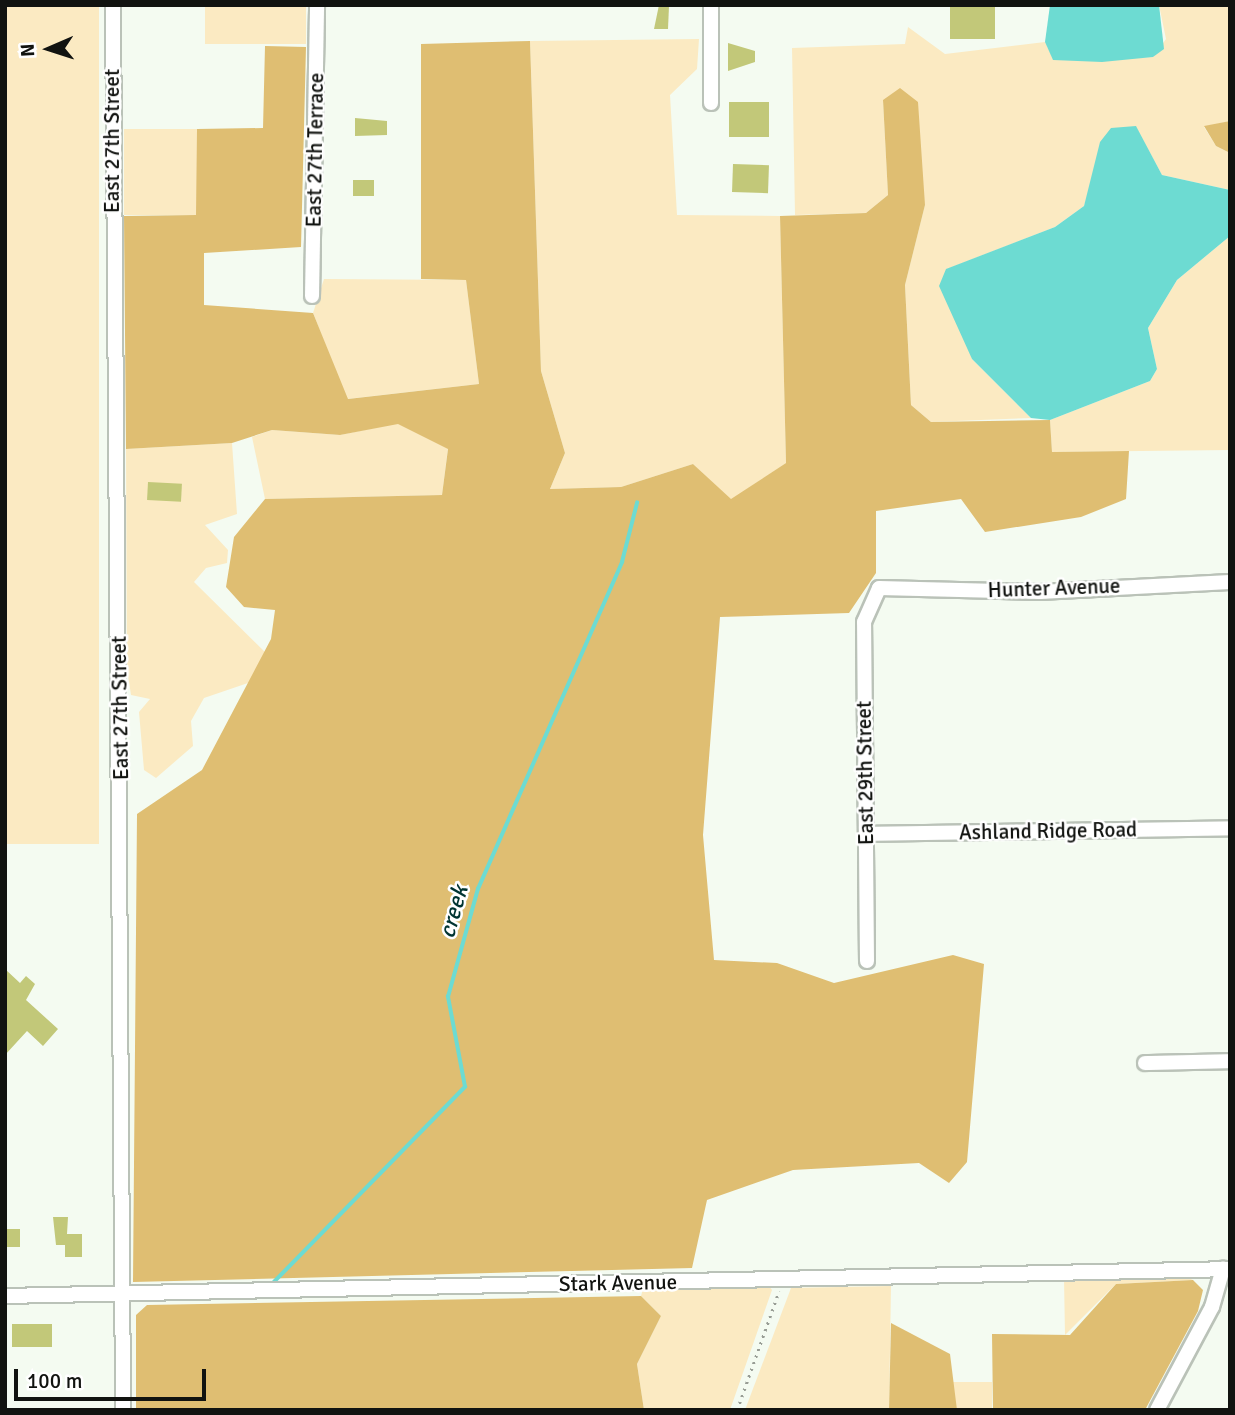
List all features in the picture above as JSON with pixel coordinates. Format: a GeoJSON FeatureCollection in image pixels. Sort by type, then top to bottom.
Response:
{"type":"FeatureCollection","features":[{"type":"Feature","properties":{"kind":"street","name":"East 27th Street"},"geometry":{"type":"LineString","coordinates":[[113,5],[123,1410]]}},
{"type":"Feature","properties":{"kind":"street","name":"East 27th Terrace"},"geometry":{"type":"LineString","coordinates":[[312,296],[317,5]]}},
{"type":"Feature","properties":{"kind":"street"},"geometry":{"type":"LineString","coordinates":[[710,103],[711,5]]}},
{"type":"Feature","properties":{"kind":"street","name":"Hunter Avenue"},"geometry":{"type":"LineString","coordinates":[[879,588],[1040,592],[1230,582]]}},
{"type":"Feature","properties":{"kind":"street","name":"East 29th Street"},"geometry":{"type":"LineString","coordinates":[[867,961],[864,622],[879,588]]}},
{"type":"Feature","properties":{"kind":"street","name":"Ashland Ridge Road"},"geometry":{"type":"LineString","coordinates":[[866,834],[1230,828]]}},
{"type":"Feature","properties":{"kind":"street"},"geometry":{"type":"LineString","coordinates":[[1145,1063],[1230,1061]]}},
{"type":"Feature","properties":{"kind":"street","name":"Stark Avenue"},"geometry":{"type":"LineString","coordinates":[[5,1296],[1226,1269]]}},
{"type":"Feature","properties":{"kind":"street"},"geometry":{"type":"LineString","coordinates":[[1157,1410],[1212,1307],[1226,1269]]}},
{"type":"Feature","properties":{"kind":"path"},"geometry":{"type":"LineString","coordinates":[[737,1410],[783,1279]]}},
{"type":"Feature","properties":{"kind":"shaded area"},"geometry":{"type":"Polygon","coordinates":[[[5,5],[99,5],[99,844],[5,844],[5,5]]]}},
{"type":"Feature","properties":{"kind":"shaded area"},"geometry":{"type":"Polygon","coordinates":[[[205,5],[306,5],[306,44],[205,44],[205,5]]]}},
{"type":"Feature","properties":{"kind":"shaded area"},"geometry":{"type":"Polygon","coordinates":[[[1159,5],[1230,5],[1230,121],[1204,127],[1216,146],[1230,153],[1230,190],[1162,175],[1136,127],[1093,176],[1084,206],[1055,227],[947,269],[972,359],[1031,418],[931,422],[911,405],[905,285],[925,205],[883,100],[888,195],[866,213],[795,215],[792,48],[905,44],[908,27],[945,54],[1045,42],[1054,60],[1153,57],[1166,39],[1159,5]]]}},
{"type":"Feature","properties":{"kind":"shaded area"},"geometry":{"type":"Polygon","coordinates":[[[699,39],[697,69],[670,95],[677,215],[780,216],[786,463],[731,500],[693,464],[621,487],[550,489],[565,453],[541,371],[530,41],[699,39]]]}},
{"type":"Feature","properties":{"kind":"shaded area"},"geometry":{"type":"Polygon","coordinates":[[[530,41],[541,371],[565,453],[550,489],[621,487],[693,464],[731,499],[786,463],[780,216],[866,213],[888,195],[883,100],[900,88],[918,102],[925,205],[905,285],[911,405],[931,422],[1050,420],[1052,452],[1129,451],[1126,499],[1081,517],[985,532],[961,499],[876,511],[876,573],[849,613],[720,617],[703,835],[714,960],[777,963],[834,983],[953,955],[984,964],[967,1162],[949,1183],[919,1163],[793,1170],[707,1200],[692,1268],[133,1282],[137,814],[202,770],[271,639],[275,610],[244,607],[226,587],[234,537],[265,499],[442,495],[448,449],[398,424],[340,435],[272,430],[232,443],[126,449],[124,216],[196,215],[197,129],[263,128],[265,46],[306,47],[301,247],[204,253],[204,305],[313,313],[348,399],[479,384],[466,280],[421,279],[421,44],[530,41]]]}},
{"type":"Feature","properties":{"kind":"shaded area"},"geometry":{"type":"Polygon","coordinates":[[[1230,121],[1230,153],[1216,146],[1204,126],[1230,121]]]}},
{"type":"Feature","properties":{"kind":"shaded area"},"geometry":{"type":"Polygon","coordinates":[[[124,129],[197,129],[197,215],[124,215],[124,129]]]}},
{"type":"Feature","properties":{"kind":"shaded area"},"geometry":{"type":"Polygon","coordinates":[[[1230,236],[1230,450],[1052,452],[1050,420],[1150,381],[1157,369],[1148,328],[1177,280],[1230,236]]]}},
{"type":"Feature","properties":{"kind":"shaded area"},"geometry":{"type":"Polygon","coordinates":[[[324,279],[466,280],[479,384],[347,399],[313,313],[324,279]]]}},
{"type":"Feature","properties":{"kind":"shaded area"},"geometry":{"type":"Polygon","coordinates":[[[398,423],[448,448],[442,495],[265,499],[252,437],[272,430],[340,435],[398,423]]]}},
{"type":"Feature","properties":{"kind":"shaded area"},"geometry":{"type":"Polygon","coordinates":[[[232,443],[237,514],[205,525],[228,550],[227,563],[206,568],[194,582],[268,655],[263,678],[204,698],[191,721],[193,746],[156,778],[144,770],[139,712],[150,699],[131,695],[127,669],[126,449],[232,443]]]}},
{"type":"Feature","properties":{"kind":"shaded area"},"geometry":{"type":"Polygon","coordinates":[[[1182,1275],[1193,1280],[1116,1284],[1065,1335],[1064,1279],[1182,1275]]]}},
{"type":"Feature","properties":{"kind":"shaded area"},"geometry":{"type":"Polygon","coordinates":[[[1193,1280],[1203,1290],[1198,1311],[1145,1410],[993,1410],[992,1334],[1070,1335],[1116,1284],[1193,1280]]]}},
{"type":"Feature","properties":{"kind":"shaded area"},"geometry":{"type":"Polygon","coordinates":[[[768,1285],[772,1290],[730,1410],[644,1410],[637,1364],[661,1316],[641,1296],[643,1289],[768,1285]]]}},
{"type":"Feature","properties":{"kind":"shaded area"},"geometry":{"type":"Polygon","coordinates":[[[891,1286],[889,1410],[745,1410],[791,1288],[891,1286]]]}},
{"type":"Feature","properties":{"kind":"shaded area"},"geometry":{"type":"Polygon","coordinates":[[[641,1296],[661,1316],[637,1364],[644,1410],[136,1410],[136,1315],[147,1305],[641,1296]]]}},
{"type":"Feature","properties":{"kind":"shaded area"},"geometry":{"type":"Polygon","coordinates":[[[891,1323],[950,1354],[957,1410],[889,1410],[891,1323]]]}},
{"type":"Feature","properties":{"kind":"shaded area"},"geometry":{"type":"Polygon","coordinates":[[[953,1382],[992,1382],[992,1410],[953,1410],[953,1382]]]}},
{"type":"Feature","properties":{"kind":"water"},"geometry":{"type":"Polygon","coordinates":[[[1050,5],[1159,5],[1164,49],[1153,57],[1102,62],[1053,60],[1045,42],[1050,5]]]}},
{"type":"Feature","properties":{"kind":"water"},"geometry":{"type":"Polygon","coordinates":[[[1136,126],[1162,175],[1230,190],[1230,236],[1177,280],[1148,328],[1157,369],[1150,381],[1050,420],[1031,418],[972,359],[939,286],[946,269],[1055,227],[1084,206],[1100,142],[1111,128],[1136,126]]]}},
{"type":"Feature","properties":{"kind":"building"},"geometry":{"type":"Polygon","coordinates":[[[659,5],[669,6],[668,29],[654,29],[659,5]]]}},
{"type":"Feature","properties":{"kind":"building"},"geometry":{"type":"Polygon","coordinates":[[[995,5],[995,39],[950,39],[950,7],[995,5]]]}},
{"type":"Feature","properties":{"kind":"building"},"geometry":{"type":"Polygon","coordinates":[[[728,43],[755,51],[755,62],[728,71],[728,43]]]}},
{"type":"Feature","properties":{"kind":"building"},"geometry":{"type":"Polygon","coordinates":[[[729,102],[769,102],[769,137],[729,137],[729,102]]]}},
{"type":"Feature","properties":{"kind":"building"},"geometry":{"type":"Polygon","coordinates":[[[355,118],[387,121],[387,135],[355,136],[355,118]]]}},
{"type":"Feature","properties":{"kind":"building"},"geometry":{"type":"Polygon","coordinates":[[[733,164],[769,165],[768,193],[732,192],[733,164]]]}},
{"type":"Feature","properties":{"kind":"building"},"geometry":{"type":"Polygon","coordinates":[[[353,180],[374,180],[374,196],[353,196],[353,180]]]}},
{"type":"Feature","properties":{"kind":"building"},"geometry":{"type":"Polygon","coordinates":[[[148,482],[182,484],[181,502],[147,500],[148,482]]]}},
{"type":"Feature","properties":{"kind":"building"},"geometry":{"type":"Polygon","coordinates":[[[5,969],[20,983],[26,976],[35,984],[26,1000],[58,1029],[43,1046],[27,1031],[5,1055],[5,969]]]}},
{"type":"Feature","properties":{"kind":"building"},"geometry":{"type":"Polygon","coordinates":[[[53,1217],[68,1217],[67,1234],[82,1234],[82,1257],[65,1257],[65,1245],[56,1245],[53,1217]]]}},
{"type":"Feature","properties":{"kind":"building"},"geometry":{"type":"Polygon","coordinates":[[[5,1229],[20,1229],[20,1247],[5,1247],[5,1229]]]}},
{"type":"Feature","properties":{"kind":"building"},"geometry":{"type":"Polygon","coordinates":[[[12,1324],[52,1324],[52,1347],[12,1347],[12,1324]]]}},
{"type":"Feature","properties":{"kind":"waterway","name":"creek"},"geometry":{"type":"LineString","coordinates":[[274,1282],[465,1087],[448,997],[478,889],[622,562],[637,503]]}}]}
